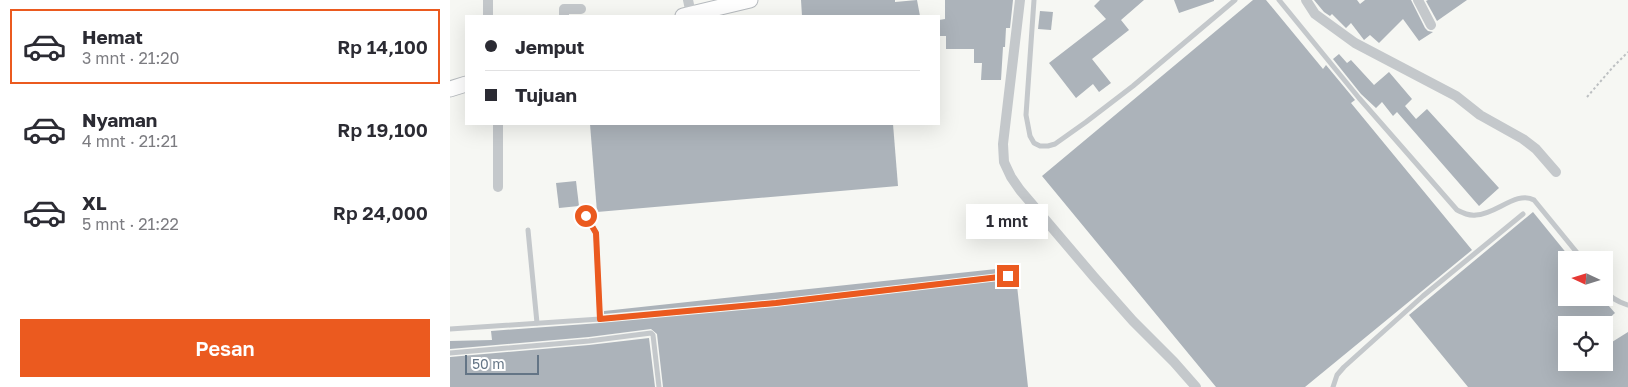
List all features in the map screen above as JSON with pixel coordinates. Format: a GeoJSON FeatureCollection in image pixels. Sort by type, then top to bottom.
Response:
{"type":"FeatureCollection","features":[{"type":"Feature","properties":{"kind":"main road"},"geometry":{"type":"LineString","coordinates":[[687,10],[750,0]]}},
{"type":"Feature","properties":{"kind":"main road"},"geometry":{"type":"LineString","coordinates":[[450,89],[465,84]]}},
{"type":"Feature","properties":{"kind":"street"},"geometry":{"type":"LineString","coordinates":[[488,0],[488,15]]}},
{"type":"Feature","properties":{"kind":"street"},"geometry":{"type":"LineString","coordinates":[[1020,0],[1003,144],[1004,162],[1007,170],[1026,197],[1094,277],[1196,387]]}},
{"type":"Feature","properties":{"kind":"street"},"geometry":{"type":"LineString","coordinates":[[1306,0],[1316,14],[1355,43],[1456,96],[1480,115],[1523,139],[1536,149],[1556,172]]}},
{"type":"Feature","properties":{"kind":"street"},"geometry":{"type":"LineString","coordinates":[[1418,0],[1430,25]]}},
{"type":"Feature","properties":{"kind":"street"},"geometry":{"type":"LineString","coordinates":[[564,15],[564,9],[580,9]]}},
{"type":"Feature","properties":{"kind":"street"},"geometry":{"type":"LineString","coordinates":[[498,125],[498,187]]}},
{"type":"Feature","properties":{"kind":"lane"},"geometry":{"type":"LineString","coordinates":[[1034,0],[1026,115],[1030,136],[1034,143],[1040,146],[1055,144],[1086,122],[1133,86],[1235,0]]}},
{"type":"Feature","properties":{"kind":"lane"},"geometry":{"type":"LineString","coordinates":[[1279,0],[1359,98],[1457,210],[1475,216],[1488,213],[1521,197],[1528,196],[1534,200],[1576,251]]}},
{"type":"Feature","properties":{"kind":"lane"},"geometry":{"type":"LineString","coordinates":[[1333,387],[1337,375],[1344,367],[1423,296],[1523,214]]}},
{"type":"Feature","properties":{"kind":"lane"},"geometry":{"type":"LineString","coordinates":[[586,216],[596,233],[600,319]]}},
{"type":"Feature","properties":{"kind":"lane"},"geometry":{"type":"LineString","coordinates":[[528,230],[537,323]]}},
{"type":"Feature","properties":{"kind":"lane"},"geometry":{"type":"LineString","coordinates":[[450,329],[600,319],[776,303],[1008,276]]}},
{"type":"Feature","properties":{"kind":"lane"},"geometry":{"type":"LineString","coordinates":[[1613,298],[1628,305]]}},
{"type":"Feature","properties":{"kind":"lane"},"geometry":{"type":"LineString","coordinates":[[450,353],[589,341],[651,333],[653,335],[659,387]]}},
{"type":"Feature","properties":{"kind":"path"},"geometry":{"type":"LineString","coordinates":[[1587,97],[1628,52]]}},
{"type":"Feature","properties":{"kind":"building"},"geometry":{"type":"Polygon","coordinates":[[[801,0],[895,0],[895,2],[917,0],[920,15],[802,15],[801,0]]]}},
{"type":"Feature","properties":{"kind":"building"},"geometry":{"type":"Polygon","coordinates":[[[945,0],[1013,0],[1010,28],[1006,28],[1005,47],[1003,47],[1001,80],[981,80],[982,63],[974,63],[974,49],[946,49],[946,36],[940,36],[940,20],[945,19],[945,0]]]}},
{"type":"Feature","properties":{"kind":"building"},"geometry":{"type":"Polygon","coordinates":[[[1100,0],[1144,0],[1121,20],[1129,30],[1092,59],[1111,83],[1099,92],[1093,84],[1076,98],[1049,63],[1106,19],[1094,6],[1100,0]]]}},
{"type":"Feature","properties":{"kind":"building"},"geometry":{"type":"Polygon","coordinates":[[[1174,0],[1214,0],[1214,1],[1179,13],[1174,0]]]}},
{"type":"Feature","properties":{"kind":"building"},"geometry":{"type":"Polygon","coordinates":[[[1253,0],[1266,0],[1323,69],[1326,65],[1355,100],[1351,103],[1472,250],[1305,387],[1216,387],[1042,176],[1253,0]]]}},
{"type":"Feature","properties":{"kind":"building"},"geometry":{"type":"Polygon","coordinates":[[[1314,0],[1357,0],[1360,4],[1365,0],[1411,0],[1425,28],[1433,32],[1419,41],[1403,19],[1379,43],[1370,35],[1364,40],[1351,23],[1346,28],[1332,14],[1330,16],[1324,12],[1314,0]]]}},
{"type":"Feature","properties":{"kind":"building"},"geometry":{"type":"Polygon","coordinates":[[[1467,0],[1437,21],[1426,1],[1467,0]]]}},
{"type":"Feature","properties":{"kind":"building"},"geometry":{"type":"Polygon","coordinates":[[[1040,11],[1053,12],[1051,30],[1038,29],[1040,11]]]}},
{"type":"Feature","properties":{"kind":"building"},"geometry":{"type":"Polygon","coordinates":[[[1339,54],[1347,63],[1351,60],[1374,85],[1389,72],[1412,99],[1405,106],[1416,119],[1427,109],[1499,188],[1479,206],[1397,112],[1393,116],[1382,102],[1376,108],[1361,94],[1333,59],[1339,54]]]}},
{"type":"Feature","properties":{"kind":"building"},"geometry":{"type":"Polygon","coordinates":[[[590,125],[893,125],[898,186],[597,212],[590,125]]]}},
{"type":"Feature","properties":{"kind":"building"},"geometry":{"type":"Polygon","coordinates":[[[576,181],[579,206],[559,208],[556,183],[576,181]]]}},
{"type":"Feature","properties":{"kind":"building"},"geometry":{"type":"Polygon","coordinates":[[[1533,212],[1565,251],[1558,251],[1558,306],[1609,306],[1615,313],[1612,316],[1558,316],[1558,371],[1613,371],[1613,341],[1628,332],[1628,387],[1468,387],[1409,315],[1533,212]]]}},
{"type":"Feature","properties":{"kind":"building"},"geometry":{"type":"Polygon","coordinates":[[[1015,267],[1028,387],[663,387],[657,334],[651,329],[589,337],[450,349],[450,341],[492,340],[491,331],[776,307],[1008,280],[1012,276],[1008,272],[776,299],[604,314],[604,311],[1015,267]]]}},
{"type":"Feature","properties":{"kind":"building"},"geometry":{"type":"Polygon","coordinates":[[[649,338],[655,387],[450,387],[450,357],[649,338]]]}},
{"type":"Feature","properties":{"kind":"route"},"geometry":{"type":"LineString","coordinates":[[586,216],[596,233],[600,319],[776,303],[1008,276]]}}]}
